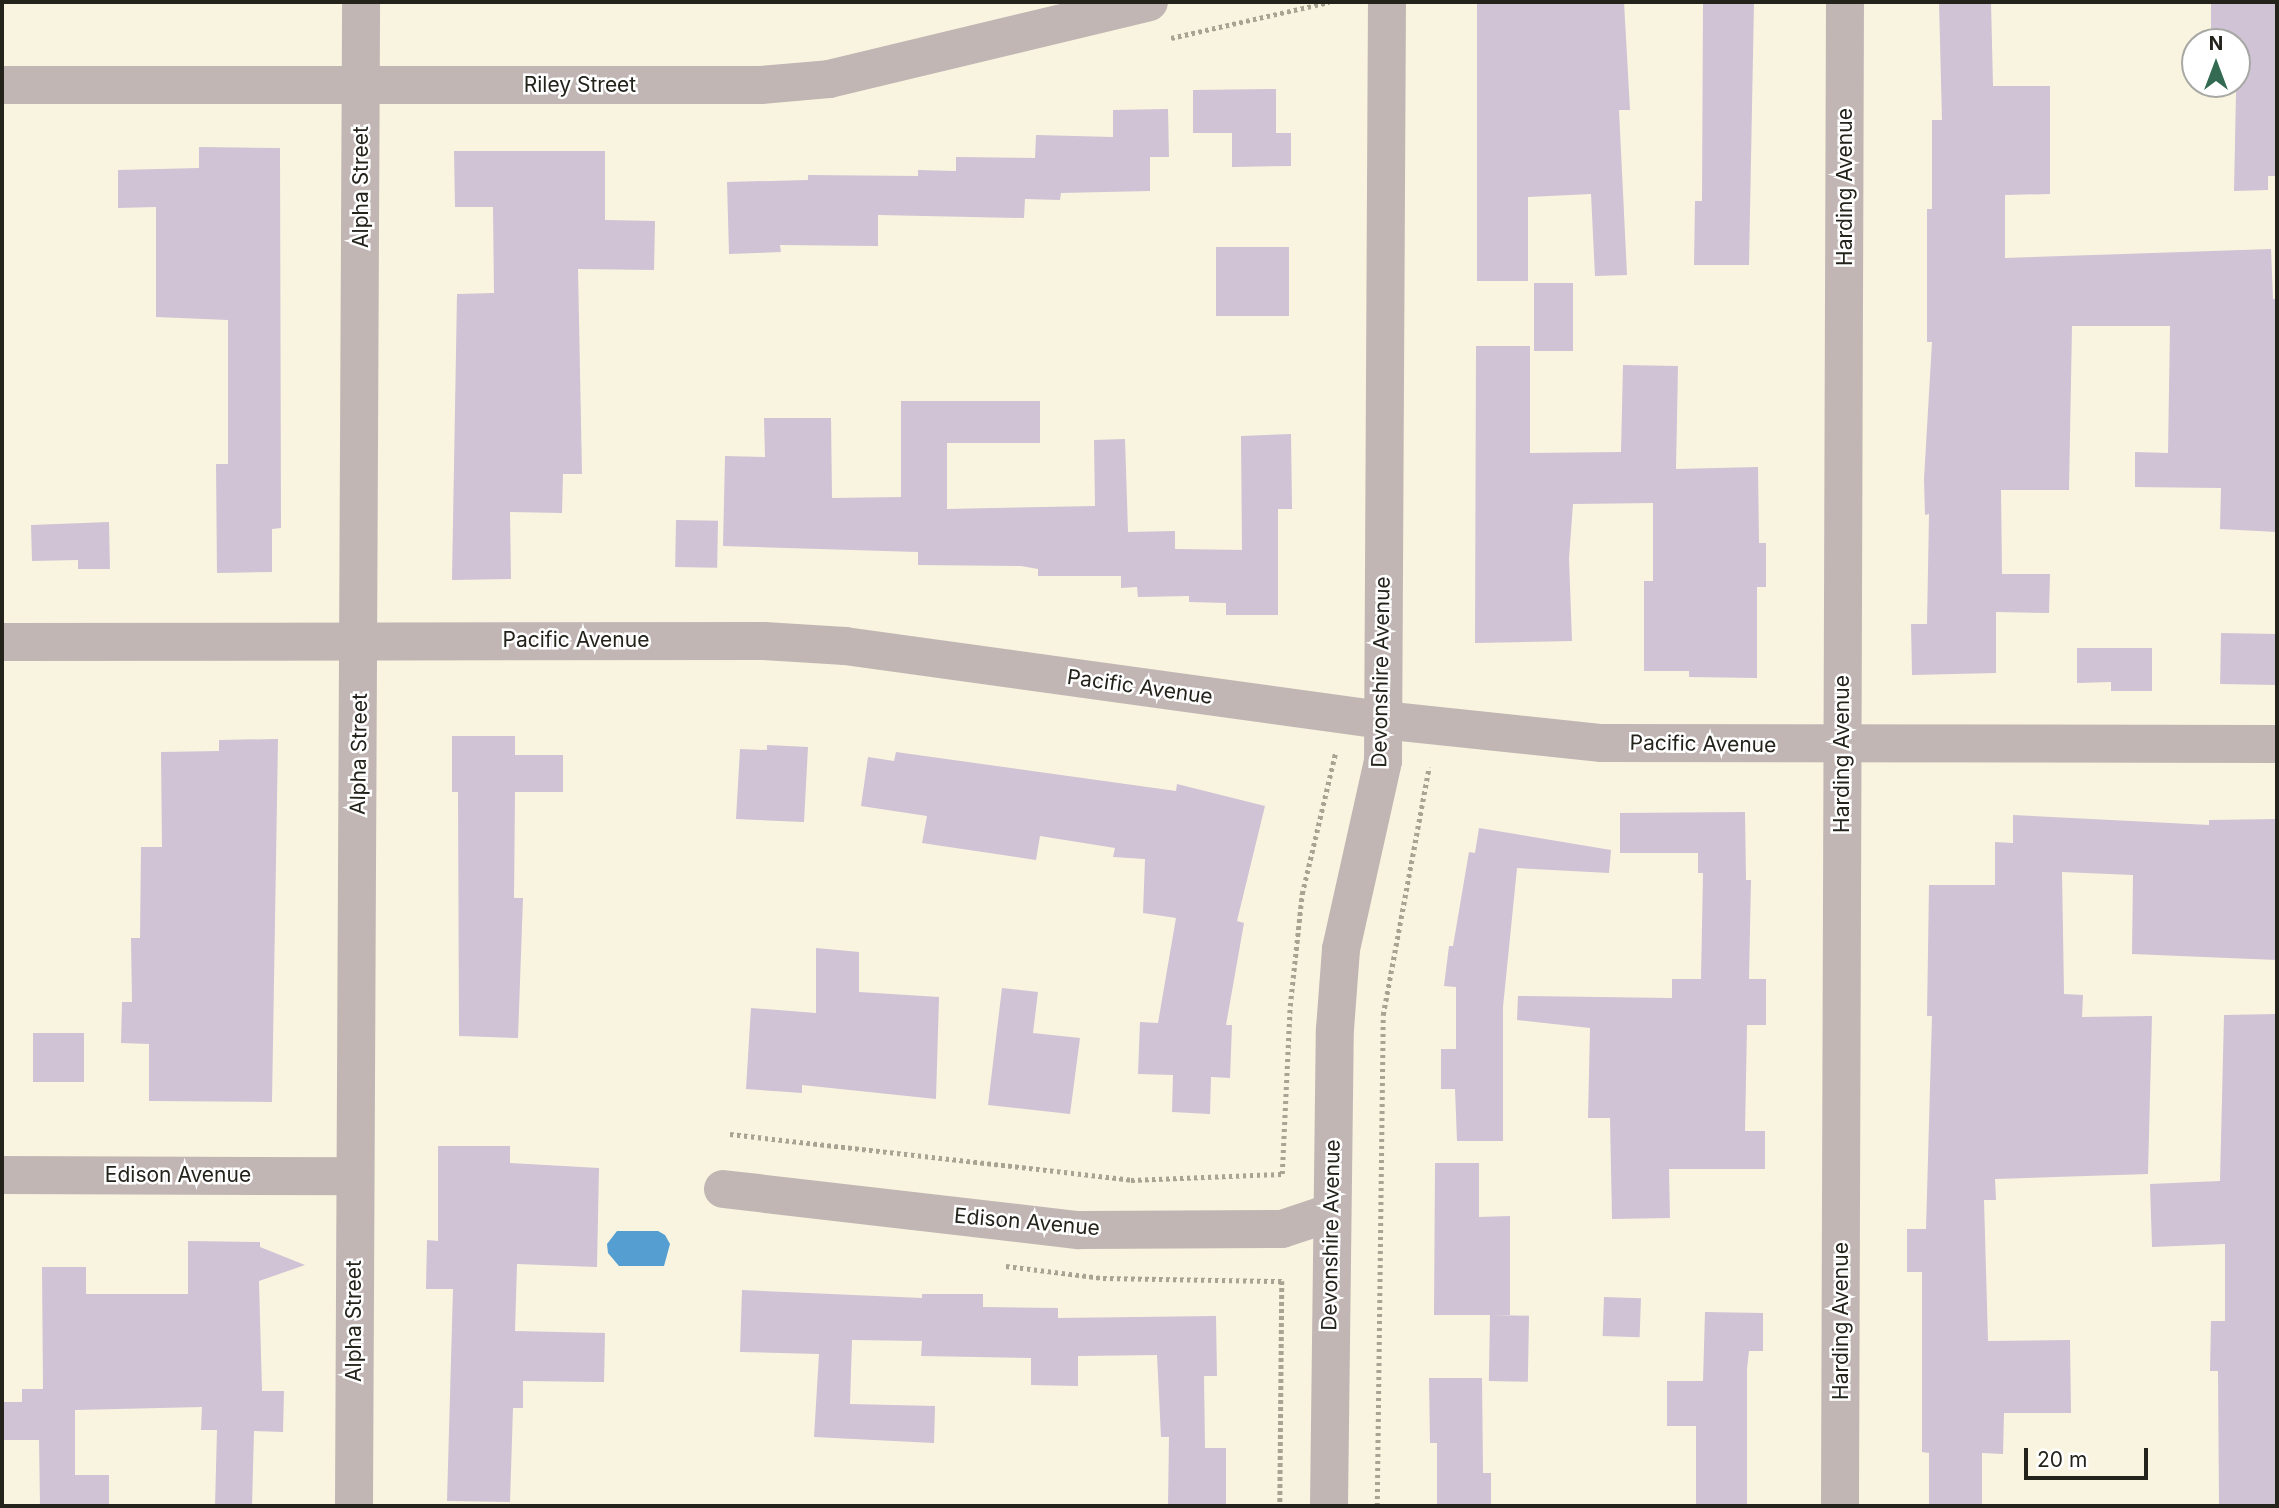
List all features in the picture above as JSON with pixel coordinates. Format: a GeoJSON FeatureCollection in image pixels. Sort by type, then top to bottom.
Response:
{"type":"FeatureCollection","features":[{"type":"Feature","properties":{"kind":"street","name":"Alpha Street"},"geometry":{"type":"LineString","coordinates":[[354,1506],[361,2]]}},
{"type":"Feature","properties":{"kind":"street","name":"Riley Street"},"geometry":{"type":"LineString","coordinates":[[2,85],[761,85],[829,79],[1149,2]]}},
{"type":"Feature","properties":{"kind":"street","name":"Devonshire Avenue"},"geometry":{"type":"LineString","coordinates":[[1329,1506],[1330,1213],[1341,949],[1383,761],[1387,2]]}},
{"type":"Feature","properties":{"kind":"street","name":"Harding Avenue"},"geometry":{"type":"LineString","coordinates":[[1840,1506],[1845,2]]}},
{"type":"Feature","properties":{"kind":"street","name":"Pacific Avenue"},"geometry":{"type":"LineString","coordinates":[[2,642],[359,639],[764,641],[845,646],[1382,720],[1602,743],[2277,744]]}},
{"type":"Feature","properties":{"kind":"street","name":"Edison Avenue"},"geometry":{"type":"LineString","coordinates":[[2,1175],[355,1176]]}},
{"type":"Feature","properties":{"kind":"street","name":"Edison Avenue"},"geometry":{"type":"LineString","coordinates":[[723,1189],[1080,1230],[1282,1229],[1330,1213]]}},
{"type":"Feature","properties":{"kind":"path"},"geometry":{"type":"LineString","coordinates":[[730,1134],[1132,1180],[1282,1174],[1290,1006],[1302,894],[1335,754]]}},
{"type":"Feature","properties":{"kind":"path"},"geometry":{"type":"LineString","coordinates":[[1377,1506],[1383,1015],[1429,767]]}},
{"type":"Feature","properties":{"kind":"path"},"geometry":{"type":"LineString","coordinates":[[994,1264],[1103,1278],[1282,1281],[1280,1506]]}},
{"type":"Feature","properties":{"kind":"water"},"geometry":{"type":"Polygon","coordinates":[[[617,1231],[658,1231],[665,1235],[670,1244],[664,1266],[619,1266],[608,1253],[607,1244],[617,1231]]]}},
{"type":"Feature","properties":{"kind":"building"},"geometry":{"type":"Polygon","coordinates":[[[1477,2],[1624,2],[1630,110],[1619,110],[1627,275],[1595,276],[1591,194],[1528,197],[1528,281],[1477,281],[1477,2]]]}},
{"type":"Feature","properties":{"kind":"building"},"geometry":{"type":"Polygon","coordinates":[[[1703,2],[1754,2],[1749,265],[1694,265],[1695,201],[1702,201],[1703,2]]]}},
{"type":"Feature","properties":{"kind":"building"},"geometry":{"type":"Polygon","coordinates":[[[1939,2],[1991,2],[1993,86],[2050,86],[2050,194],[2005,195],[2005,258],[2271,249],[2273,299],[2277,299],[2277,532],[2220,529],[2221,488],[2135,487],[2135,452],[2168,453],[2170,326],[2072,326],[2069,490],[2001,490],[2002,574],[2050,574],[2049,613],[1996,612],[1996,673],[1912,675],[1911,624],[1927,624],[1929,514],[1925,515],[1924,479],[1932,342],[1927,342],[1927,209],[1932,209],[1932,120],[1942,120],[1939,2]]]}},
{"type":"Feature","properties":{"kind":"building"},"geometry":{"type":"Polygon","coordinates":[[[2211,2],[2277,2],[2277,176],[2268,176],[2268,190],[2234,191],[2236,98],[2251,98],[2251,28],[2211,28],[2211,2]]]}},
{"type":"Feature","properties":{"kind":"building"},"geometry":{"type":"Polygon","coordinates":[[[1276,89],[1276,133],[1291,133],[1291,166],[1232,167],[1232,133],[1193,133],[1193,90],[1276,89]]]}},
{"type":"Feature","properties":{"kind":"building"},"geometry":{"type":"Polygon","coordinates":[[[1168,109],[1169,157],[1150,157],[1150,191],[1061,193],[1060,200],[1025,199],[1024,218],[878,215],[878,246],[780,245],[781,252],[729,254],[727,182],[808,180],[808,175],[918,176],[918,170],[956,171],[956,157],[1035,158],[1036,135],[1113,137],[1113,110],[1168,109]]]}},
{"type":"Feature","properties":{"kind":"building"},"geometry":{"type":"Polygon","coordinates":[[[199,147],[280,148],[281,528],[272,529],[272,572],[217,573],[216,464],[228,464],[228,320],[156,317],[156,207],[118,208],[118,170],[199,168],[199,147]]]}},
{"type":"Feature","properties":{"kind":"building"},"geometry":{"type":"Polygon","coordinates":[[[454,151],[605,151],[605,220],[655,221],[654,270],[578,269],[582,474],[563,474],[562,513],[510,512],[511,579],[452,580],[457,294],[494,293],[493,207],[455,207],[454,151]]]}},
{"type":"Feature","properties":{"kind":"building"},"geometry":{"type":"Polygon","coordinates":[[[1216,247],[1289,247],[1289,316],[1216,316],[1216,247]]]}},
{"type":"Feature","properties":{"kind":"building"},"geometry":{"type":"Polygon","coordinates":[[[1534,283],[1573,283],[1573,351],[1534,351],[1534,283]]]}},
{"type":"Feature","properties":{"kind":"building"},"geometry":{"type":"Polygon","coordinates":[[[1476,346],[1530,346],[1530,453],[1621,452],[1623,365],[1678,366],[1676,469],[1758,467],[1759,543],[1766,543],[1766,587],[1757,587],[1757,678],[1689,677],[1689,671],[1644,671],[1644,581],[1653,581],[1653,503],[1573,504],[1569,558],[1572,641],[1475,643],[1476,346]]]}},
{"type":"Feature","properties":{"kind":"building"},"geometry":{"type":"Polygon","coordinates":[[[901,401],[1040,401],[1040,443],[947,443],[947,509],[1095,506],[1094,440],[1125,439],[1128,532],[1175,531],[1175,549],[1242,550],[1241,436],[1291,434],[1292,509],[1278,509],[1278,615],[1226,615],[1226,603],[1189,602],[1189,596],[1138,597],[1137,587],[1121,588],[1121,576],[1038,576],[1038,569],[1021,566],[918,565],[918,552],[723,546],[725,456],[765,457],[764,418],[831,418],[832,498],[901,497],[901,401]]]}},
{"type":"Feature","properties":{"kind":"building"},"geometry":{"type":"Polygon","coordinates":[[[676,520],[718,521],[717,568],[675,567],[676,520]]]}},
{"type":"Feature","properties":{"kind":"building"},"geometry":{"type":"Polygon","coordinates":[[[109,522],[110,569],[78,569],[78,560],[32,561],[31,525],[109,522]]]}},
{"type":"Feature","properties":{"kind":"building"},"geometry":{"type":"Polygon","coordinates":[[[2221,633],[2277,634],[2276,685],[2220,684],[2221,633]]]}},
{"type":"Feature","properties":{"kind":"building"},"geometry":{"type":"Polygon","coordinates":[[[2077,648],[2152,648],[2152,691],[2111,691],[2111,682],[2077,683],[2077,648]]]}},
{"type":"Feature","properties":{"kind":"building"},"geometry":{"type":"Polygon","coordinates":[[[452,736],[515,736],[515,755],[563,755],[563,792],[515,792],[514,898],[523,898],[518,1038],[459,1036],[458,792],[452,792],[452,736]]]}},
{"type":"Feature","properties":{"kind":"building"},"geometry":{"type":"Polygon","coordinates":[[[278,739],[272,1102],[149,1101],[149,1044],[121,1043],[122,1002],[132,1002],[131,938],[140,938],[141,847],[162,847],[161,752],[219,751],[219,740],[278,739]]]}},
{"type":"Feature","properties":{"kind":"building"},"geometry":{"type":"Polygon","coordinates":[[[767,745],[808,747],[804,822],[736,819],[740,749],[767,750],[767,745]]]}},
{"type":"Feature","properties":{"kind":"building"},"geometry":{"type":"Polygon","coordinates":[[[896,752],[1176,791],[1177,784],[1265,806],[1237,921],[1244,923],[1226,1025],[1232,1025],[1230,1078],[1211,1077],[1210,1114],[1172,1112],[1173,1075],[1138,1074],[1140,1022],[1158,1023],[1176,918],[1143,913],[1145,859],[1113,857],[1115,848],[1040,836],[1036,860],[922,843],[927,816],[861,806],[868,757],[894,761],[896,752]]]}},
{"type":"Feature","properties":{"kind":"building"},"geometry":{"type":"Polygon","coordinates":[[[1745,812],[1746,880],[1751,880],[1749,979],[1766,979],[1766,1025],[1747,1025],[1745,1131],[1765,1131],[1765,1169],[1669,1169],[1670,1218],[1612,1219],[1610,1118],[1588,1118],[1590,1028],[1517,1020],[1518,996],[1672,998],[1672,979],[1701,979],[1703,873],[1698,873],[1698,853],[1620,853],[1620,813],[1745,812]]]}},
{"type":"Feature","properties":{"kind":"building"},"geometry":{"type":"Polygon","coordinates":[[[2013,815],[2209,825],[2209,820],[2277,819],[2277,960],[2132,954],[2133,875],[2062,872],[2064,994],[2083,995],[2082,1017],[2152,1016],[2148,1174],[1995,1179],[1996,1200],[1984,1200],[1988,1341],[2070,1340],[2071,1413],[2004,1413],[2003,1454],[1982,1453],[1982,1506],[1929,1506],[1929,1453],[1922,1452],[1922,1272],[1907,1272],[1907,1229],[1926,1229],[1932,1016],[1927,1016],[1929,885],[1995,885],[1995,842],[2013,843],[2013,815]]]}},
{"type":"Feature","properties":{"kind":"building"},"geometry":{"type":"Polygon","coordinates":[[[1479,828],[1611,850],[1609,873],[1517,868],[1503,1007],[1503,1141],[1457,1141],[1455,1089],[1441,1089],[1441,1049],[1456,1049],[1456,987],[1444,986],[1449,946],[1453,946],[1469,852],[1475,853],[1479,828]]]}},
{"type":"Feature","properties":{"kind":"building"},"geometry":{"type":"Polygon","coordinates":[[[816,948],[859,952],[859,992],[939,997],[936,1099],[802,1085],[802,1093],[746,1089],[751,1008],[816,1013],[816,948]]]}},
{"type":"Feature","properties":{"kind":"building"},"geometry":{"type":"Polygon","coordinates":[[[1002,988],[1038,992],[1033,1033],[1080,1038],[1070,1114],[988,1105],[1002,988]]]}},
{"type":"Feature","properties":{"kind":"building"},"geometry":{"type":"Polygon","coordinates":[[[2277,1014],[2276,1506],[2219,1506],[2218,1371],[2210,1371],[2211,1321],[2225,1321],[2225,1244],[2152,1247],[2150,1184],[2220,1181],[2224,1015],[2277,1014]]]}},
{"type":"Feature","properties":{"kind":"building"},"geometry":{"type":"Polygon","coordinates":[[[33,1033],[84,1033],[84,1082],[33,1082],[33,1033]]]}},
{"type":"Feature","properties":{"kind":"building"},"geometry":{"type":"Polygon","coordinates":[[[438,1146],[510,1146],[510,1163],[599,1168],[597,1267],[517,1264],[515,1331],[605,1333],[604,1382],[523,1381],[523,1408],[513,1408],[510,1502],[447,1501],[453,1289],[426,1289],[427,1240],[438,1241],[438,1146]]]}},
{"type":"Feature","properties":{"kind":"building"},"geometry":{"type":"Polygon","coordinates":[[[1435,1163],[1479,1163],[1479,1217],[1510,1216],[1510,1315],[1434,1315],[1435,1163]]]}},
{"type":"Feature","properties":{"kind":"building"},"geometry":{"type":"Polygon","coordinates":[[[188,1241],[260,1242],[260,1247],[305,1265],[259,1281],[262,1391],[284,1391],[283,1432],[254,1431],[252,1506],[215,1506],[217,1430],[201,1430],[202,1407],[75,1410],[75,1475],[109,1475],[109,1506],[40,1506],[39,1440],[2,1440],[2,1402],[22,1402],[22,1389],[43,1389],[42,1267],[86,1267],[86,1294],[188,1294],[188,1241]]]}},
{"type":"Feature","properties":{"kind":"building"},"geometry":{"type":"Polygon","coordinates":[[[742,1290],[922,1298],[922,1294],[983,1294],[983,1307],[1058,1308],[1058,1318],[1216,1316],[1217,1376],[1204,1376],[1205,1448],[1226,1448],[1226,1506],[1168,1506],[1169,1437],[1161,1437],[1157,1355],[1078,1356],[1078,1386],[1031,1385],[1031,1358],[921,1356],[922,1341],[852,1340],[850,1404],[935,1406],[934,1443],[814,1437],[819,1354],[740,1352],[742,1290]]]}},
{"type":"Feature","properties":{"kind":"building"},"geometry":{"type":"Polygon","coordinates":[[[1604,1297],[1641,1298],[1640,1337],[1603,1336],[1604,1297]]]}},
{"type":"Feature","properties":{"kind":"building"},"geometry":{"type":"Polygon","coordinates":[[[1705,1312],[1763,1313],[1763,1351],[1749,1351],[1747,1369],[1747,1506],[1696,1506],[1696,1426],[1667,1426],[1667,1381],[1703,1381],[1705,1312]]]}},
{"type":"Feature","properties":{"kind":"building"},"geometry":{"type":"Polygon","coordinates":[[[1490,1315],[1529,1316],[1528,1382],[1489,1381],[1490,1315]]]}},
{"type":"Feature","properties":{"kind":"building"},"geometry":{"type":"Polygon","coordinates":[[[1429,1378],[1482,1378],[1483,1473],[1491,1473],[1491,1506],[1437,1506],[1437,1443],[1430,1443],[1429,1378]]]}}]}
